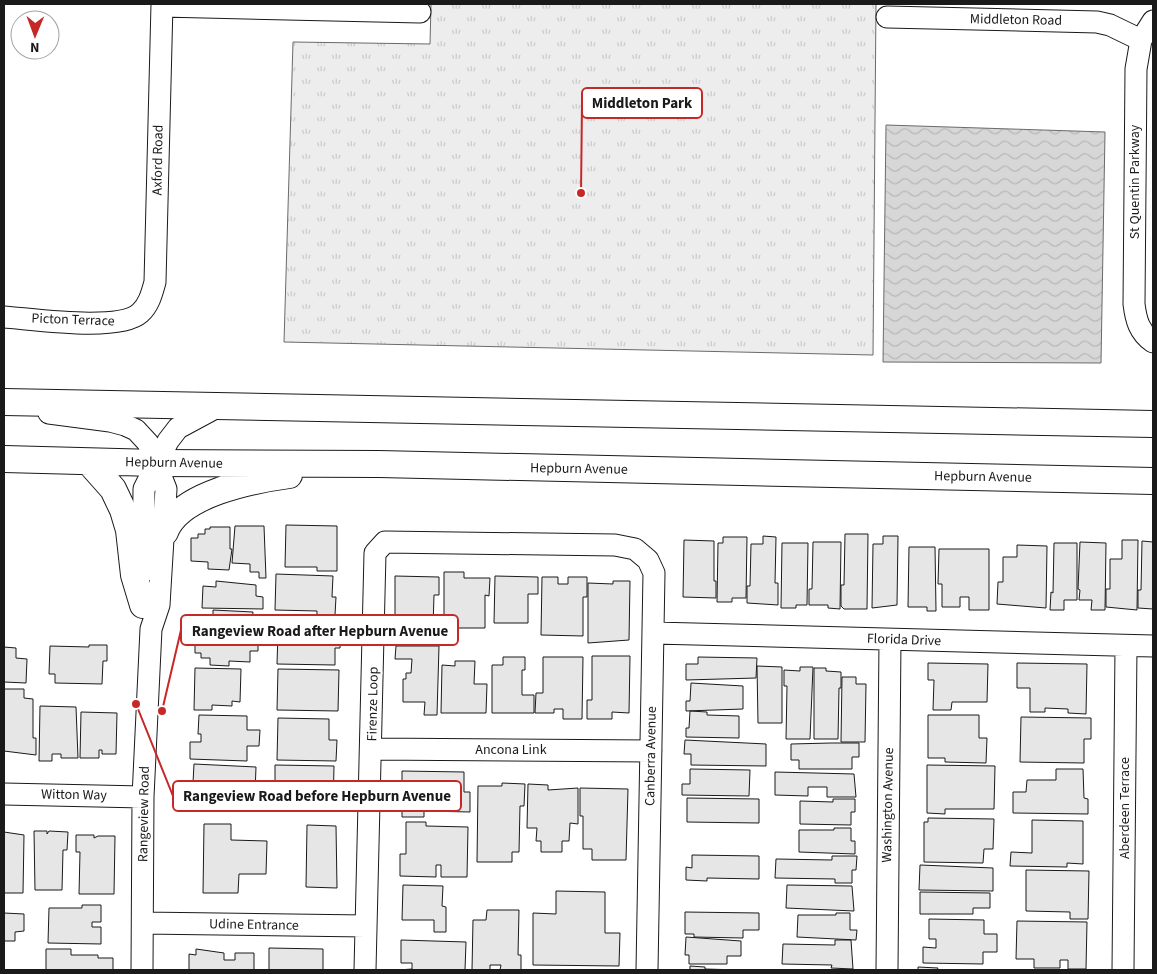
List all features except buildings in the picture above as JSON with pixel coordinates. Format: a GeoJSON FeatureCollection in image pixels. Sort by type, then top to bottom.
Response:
{"type":"FeatureCollection","features":[{"type":"Feature","properties":{"kind":"main road"},"geometry":{"type":"LineString","coordinates":[[4,402],[1153,424]]}},
{"type":"Feature","properties":{"kind":"main road","name":"Hepburn Avenue"},"geometry":{"type":"LineString","coordinates":[[4,459],[156,463],[379,464],[1153,481]]}},
{"type":"Feature","properties":{"kind":"main road"},"geometry":{"type":"LineString","coordinates":[[89,462],[113,489],[123,510],[129,530],[134,575],[147,617]]}},
{"type":"Feature","properties":{"kind":"main road"},"geometry":{"type":"LineString","coordinates":[[165,532],[169,521],[177,512],[225,487],[284,476],[379,464]]}},
{"type":"Feature","properties":{"kind":"street"},"geometry":{"type":"LineString","coordinates":[[162,5],[420,12]]}},
{"type":"Feature","properties":{"kind":"street","name":"Axford Road"},"geometry":{"type":"LineString","coordinates":[[140,313],[151,297],[155,282],[162,5]]}},
{"type":"Feature","properties":{"kind":"street","name":"Middleton Road"},"geometry":{"type":"LineString","coordinates":[[887,17],[1097,22],[1110,25],[1141,40]]}},
{"type":"Feature","properties":{"kind":"street","name":"St Quentin Parkway"},"geometry":{"type":"LineString","coordinates":[[1153,21],[1141,40],[1136,69],[1134,304],[1139,327],[1153,342]]}},
{"type":"Feature","properties":{"kind":"street","name":"Picton Terrace"},"geometry":{"type":"LineString","coordinates":[[4,317],[111,323],[126,321],[140,313]]}},
{"type":"Feature","properties":{"kind":"street","name":"Rangeview Road"},"geometry":{"type":"LineString","coordinates":[[142,970],[147,617],[144,489],[156,463],[178,428],[217,407]]}},
{"type":"Feature","properties":{"kind":"street","name":"Rangeview Road"},"geometry":{"type":"LineString","coordinates":[[4,408],[110,420],[125,425],[143,436],[166,489],[165,532],[159,604],[147,617]]}},
{"type":"Feature","properties":{"kind":"street","name":"Firenze Loop"},"geometry":{"type":"LineString","coordinates":[[365,970],[372,749],[375,553],[385,542],[615,545],[635,549]]}},
{"type":"Feature","properties":{"kind":"street","name":"Canberra Avenue"},"geometry":{"type":"LineString","coordinates":[[635,549],[648,560],[654,573],[647,970]]}},
{"type":"Feature","properties":{"kind":"street","name":"Florida Drive"},"geometry":{"type":"LineString","coordinates":[[654,633],[1153,646]]}},
{"type":"Feature","properties":{"kind":"street","name":"Washington Avenue"},"geometry":{"type":"LineString","coordinates":[[886,970],[890,640]]}},
{"type":"Feature","properties":{"kind":"street","name":"Aberdeen Terrace"},"geometry":{"type":"LineString","coordinates":[[1123,970],[1126,646]]}},
{"type":"Feature","properties":{"kind":"street","name":"Ancona Link"},"geometry":{"type":"LineString","coordinates":[[372,749],[651,751]]}},
{"type":"Feature","properties":{"kind":"street","name":"Witton Way"},"geometry":{"type":"LineString","coordinates":[[4,794],[143,797]]}},
{"type":"Feature","properties":{"kind":"street","name":"Udine Entrance"},"geometry":{"type":"LineString","coordinates":[[143,923],[366,926]]}},
{"type":"Feature","properties":{"kind":"green space"},"geometry":{"type":"Polygon","coordinates":[[[431,4],[876,4],[873,355],[284,342],[293,42],[430,44],[431,4]]]}},
{"type":"Feature","properties":{"kind":"water"},"geometry":{"type":"Polygon","coordinates":[[[886,125],[1105,132],[1101,363],[883,362],[886,125]]]}},
{"type":"Feature","properties":{"kind":"place","name":"Middleton Park"},"geometry":{"type":"Point","coordinates":[581,193]}},
{"type":"Feature","properties":{"kind":"place","name":"Rangeview Road before Hepburn Avenue"},"geometry":{"type":"Point","coordinates":[136,704]}},
{"type":"Feature","properties":{"kind":"place","name":"Rangeview Road after Hepburn Avenue"},"geometry":{"type":"Point","coordinates":[162,711]}}]}
